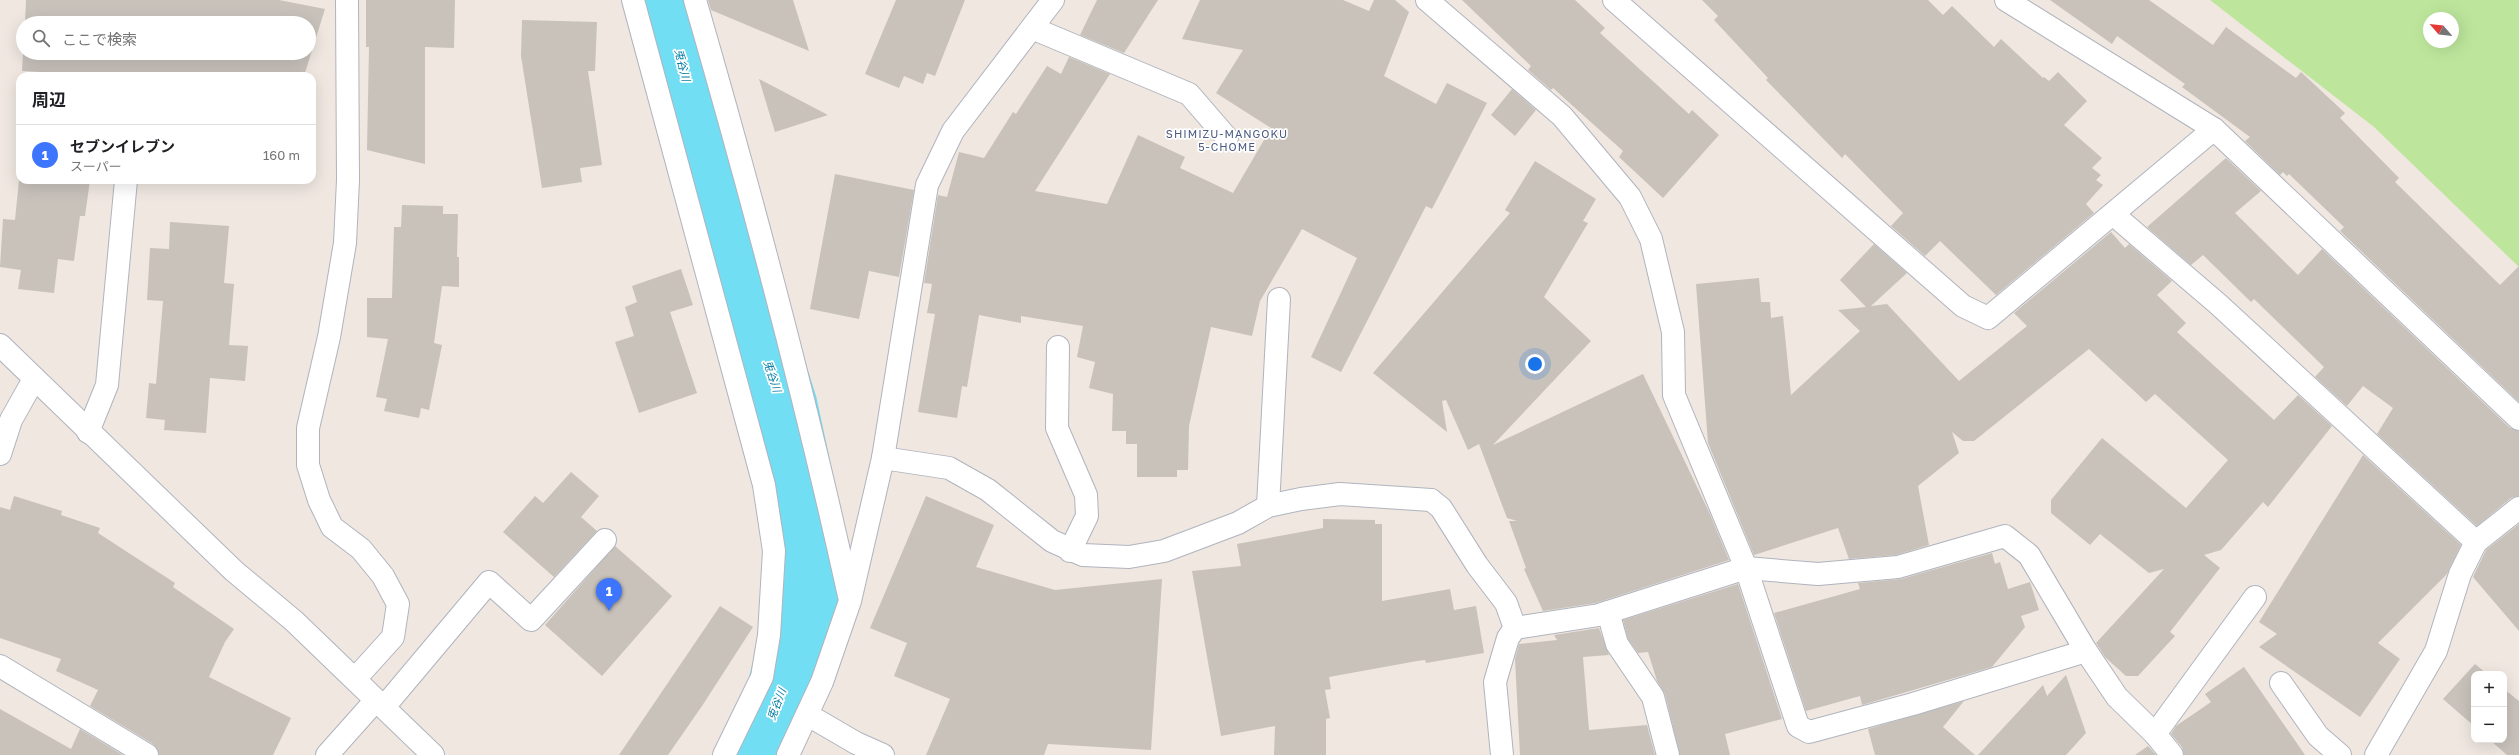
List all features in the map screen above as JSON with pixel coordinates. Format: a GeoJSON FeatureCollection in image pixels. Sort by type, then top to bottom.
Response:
{"type":"FeatureCollection","features":[{"type":"Feature","properties":{"kind":"street"},"geometry":{"type":"LineString","coordinates":[[347,0],[348,180],[345,243],[329,337],[308,428],[308,465],[319,500],[332,527],[361,549],[383,576],[398,604],[393,637],[355,679]]}},
{"type":"Feature","properties":{"kind":"street"},"geometry":{"type":"LineString","coordinates":[[633,0],[764,485],[774,551],[769,635],[762,677],[724,755]]}},
{"type":"Feature","properties":{"kind":"street"},"geometry":{"type":"LineString","coordinates":[[695,0],[743,170],[806,413],[850,601]]}},
{"type":"Feature","properties":{"kind":"street"},"geometry":{"type":"LineString","coordinates":[[788,755],[808,715],[822,682],[850,601],[883,458],[927,185],[953,131],[1053,0]]}},
{"type":"Feature","properties":{"kind":"street"},"geometry":{"type":"LineString","coordinates":[[1427,0],[1562,116],[1630,197],[1651,240],[1673,332],[1674,395],[1746,568],[1798,726],[1809,732],[1913,704],[2086,651]]}},
{"type":"Feature","properties":{"kind":"street"},"geometry":{"type":"LineString","coordinates":[[1614,0],[1963,306],[1988,318],[2114,215],[2214,129]]}},
{"type":"Feature","properties":{"kind":"street"},"geometry":{"type":"LineString","coordinates":[[2006,0],[2214,129],[2519,419]]}},
{"type":"Feature","properties":{"kind":"street"},"geometry":{"type":"LineString","coordinates":[[1032,28],[1189,94],[1227,138]]}},
{"type":"Feature","properties":{"kind":"street"},"geometry":{"type":"LineString","coordinates":[[88,432],[107,385],[126,184]]}},
{"type":"Feature","properties":{"kind":"street"},"geometry":{"type":"LineString","coordinates":[[2114,215],[2218,304],[2476,542]]}},
{"type":"Feature","properties":{"kind":"street"},"geometry":{"type":"LineString","coordinates":[[1268,506],[1279,299]]}},
{"type":"Feature","properties":{"kind":"street"},"geometry":{"type":"LineString","coordinates":[[0,345],[88,432],[234,571],[294,620],[433,755]]}},
{"type":"Feature","properties":{"kind":"street"},"geometry":{"type":"LineString","coordinates":[[1058,346],[1057,428],[1086,495],[1087,516],[1070,551]]}},
{"type":"Feature","properties":{"kind":"street"},"geometry":{"type":"LineString","coordinates":[[0,454],[12,420],[34,379]]}},
{"type":"Feature","properties":{"kind":"street"},"geometry":{"type":"LineString","coordinates":[[883,458],[949,468],[988,490],[1052,541],[1070,551],[1083,555],[1130,557],[1164,551],[1238,523],[1268,506],[1301,499],[1340,494],[1431,500],[1441,508],[1477,565],[1506,603],[1515,628]]}},
{"type":"Feature","properties":{"kind":"street"},"geometry":{"type":"LineString","coordinates":[[2376,755],[2436,651],[2460,574],[2476,542],[2519,508]]}},
{"type":"Feature","properties":{"kind":"street"},"geometry":{"type":"LineString","coordinates":[[1502,755],[1495,682],[1508,638],[1515,628],[1545,625],[1608,612],[1746,568],[1818,574],[1898,567],[2005,536],[2030,555],[2086,651],[2117,697],[2155,734],[2172,755]]}},
{"type":"Feature","properties":{"kind":"street"},"geometry":{"type":"LineString","coordinates":[[327,755],[380,704],[489,582],[531,620],[605,540]]}},
{"type":"Feature","properties":{"kind":"street"},"geometry":{"type":"LineString","coordinates":[[2155,734],[2255,597]]}},
{"type":"Feature","properties":{"kind":"street"},"geometry":{"type":"LineString","coordinates":[[1608,612],[1617,644],[1653,697],[1668,755]]}},
{"type":"Feature","properties":{"kind":"street"},"geometry":{"type":"LineString","coordinates":[[0,666],[147,755]]}},
{"type":"Feature","properties":{"kind":"street"},"geometry":{"type":"LineString","coordinates":[[2281,683],[2318,736],[2340,755]]}},
{"type":"Feature","properties":{"kind":"street"},"geometry":{"type":"LineString","coordinates":[[808,715],[856,743],[883,755]]}},
{"type":"Feature","properties":{"kind":"green space"},"geometry":{"type":"Polygon","coordinates":[[[2210,0],[2519,0],[2519,267],[2374,127],[2210,0]]]}},
{"type":"Feature","properties":{"kind":"building"},"geometry":{"type":"Polygon","coordinates":[[[26,0],[279,0],[325,9],[316,38],[316,16],[25,16],[26,0]]]}},
{"type":"Feature","properties":{"kind":"building"},"geometry":{"type":"Polygon","coordinates":[[[366,0],[455,0],[454,48],[425,47],[425,164],[367,150],[369,47],[366,47],[366,0]]]}},
{"type":"Feature","properties":{"kind":"building"},"geometry":{"type":"Polygon","coordinates":[[[708,0],[793,0],[809,51],[711,10],[708,0]]]}},
{"type":"Feature","properties":{"kind":"building"},"geometry":{"type":"Polygon","coordinates":[[[896,0],[965,0],[935,76],[927,73],[923,84],[904,76],[899,88],[865,74],[896,0]]]}},
{"type":"Feature","properties":{"kind":"building"},"geometry":{"type":"Polygon","coordinates":[[[1097,0],[1158,0],[1124,53],[1080,35],[1097,0]]]}},
{"type":"Feature","properties":{"kind":"building"},"geometry":{"type":"Polygon","coordinates":[[[1200,0],[1343,0],[1369,11],[1374,0],[1395,0],[1409,12],[1384,76],[1436,104],[1447,83],[1487,103],[1432,209],[1426,206],[1341,372],[1311,357],[1357,258],[1302,229],[1260,301],[1252,336],[1211,327],[1189,426],[1188,470],[1177,470],[1177,477],[1137,477],[1137,444],[1126,444],[1126,431],[1112,431],[1113,394],[1089,388],[1095,362],[1077,357],[1083,326],[1021,316],[1021,323],[979,315],[967,387],[962,386],[957,418],[918,412],[935,314],[927,313],[932,284],[924,283],[938,195],[947,197],[959,152],[984,158],[1013,112],[1016,114],[1047,66],[1061,74],[1069,57],[1110,74],[1035,191],[1107,204],[1138,135],[1185,157],[1180,168],[1233,193],[1271,128],[1216,93],[1243,50],[1182,39],[1200,0]]]}},
{"type":"Feature","properties":{"kind":"building"},"geometry":{"type":"Polygon","coordinates":[[[1462,0],[1575,0],[1605,28],[1600,33],[1689,114],[1692,110],[1719,135],[1663,198],[1619,157],[1623,151],[1553,88],[1551,90],[1528,70],[1531,66],[1462,0]]]}},
{"type":"Feature","properties":{"kind":"building"},"geometry":{"type":"Polygon","coordinates":[[[1702,0],[1928,0],[1943,15],[1952,6],[1994,47],[2001,39],[2043,78],[2044,77],[2049,81],[2058,72],[2087,101],[2064,125],[2102,158],[2092,168],[2101,175],[2096,180],[2103,185],[2086,204],[2094,213],[1996,295],[1940,241],[1925,256],[1891,226],[1903,213],[1845,154],[1842,158],[1766,80],[1768,78],[1714,20],[1718,16],[1702,0]]]}},
{"type":"Feature","properties":{"kind":"building"},"geometry":{"type":"Polygon","coordinates":[[[2050,0],[2149,0],[2213,45],[2226,27],[2296,78],[2301,72],[2345,113],[2340,118],[2399,178],[2395,182],[2500,285],[2519,266],[2519,402],[2340,231],[2344,227],[2289,174],[2287,176],[2283,172],[2280,175],[2245,141],[2250,137],[2182,87],[2185,84],[2117,36],[2112,44],[2050,0]]]}},
{"type":"Feature","properties":{"kind":"building"},"geometry":{"type":"Polygon","coordinates":[[[522,20],[597,22],[595,71],[588,71],[602,165],[580,168],[582,182],[542,188],[521,56],[522,20]]]}},
{"type":"Feature","properties":{"kind":"building"},"geometry":{"type":"Polygon","coordinates":[[[23,60],[309,60],[305,72],[22,71],[23,60]]]}},
{"type":"Feature","properties":{"kind":"building"},"geometry":{"type":"Polygon","coordinates":[[[759,79],[828,115],[775,132],[759,79]]]}},
{"type":"Feature","properties":{"kind":"building"},"geometry":{"type":"Polygon","coordinates":[[[1512,89],[1536,110],[1515,136],[1491,115],[1512,89]]]}},
{"type":"Feature","properties":{"kind":"building"},"geometry":{"type":"Polygon","coordinates":[[[2226,158],[2261,191],[2235,213],[2298,275],[2322,249],[2510,428],[2519,431],[2519,496],[2511,498],[2477,526],[2377,434],[2393,408],[2363,386],[2347,406],[2315,377],[2324,367],[2254,299],[2251,302],[2203,255],[2191,265],[2147,227],[2226,158]]]}},
{"type":"Feature","properties":{"kind":"building"},"geometry":{"type":"Polygon","coordinates":[[[1535,161],[1596,199],[1583,221],[1588,223],[1544,297],[1591,341],[1493,445],[1643,374],[1710,514],[1729,560],[1596,603],[1543,611],[1524,569],[1526,568],[1509,521],[1517,521],[1507,518],[1479,444],[1468,450],[1446,400],[1442,401],[1447,432],[1373,373],[1510,213],[1505,210],[1535,161]]]}},
{"type":"Feature","properties":{"kind":"building"},"geometry":{"type":"Polygon","coordinates":[[[835,174],[914,190],[899,277],[869,271],[859,319],[810,309],[835,174]]]}},
{"type":"Feature","properties":{"kind":"building"},"geometry":{"type":"Polygon","coordinates":[[[19,184],[89,184],[85,216],[80,216],[74,261],[58,259],[54,293],[18,289],[21,270],[0,267],[3,219],[15,220],[19,184]]]}},
{"type":"Feature","properties":{"kind":"building"},"geometry":{"type":"Polygon","coordinates":[[[402,205],[443,206],[443,214],[458,214],[457,257],[459,257],[459,287],[442,286],[434,343],[442,345],[429,410],[421,408],[419,418],[384,411],[387,399],[376,397],[388,339],[367,337],[367,298],[392,298],[394,227],[401,227],[402,205]]]}},
{"type":"Feature","properties":{"kind":"building"},"geometry":{"type":"Polygon","coordinates":[[[170,222],[229,226],[224,283],[234,284],[229,345],[248,346],[245,381],[210,378],[206,433],[164,430],[165,420],[146,418],[149,383],[156,384],[163,301],[147,300],[150,248],[169,249],[170,222]]]}},
{"type":"Feature","properties":{"kind":"building"},"geometry":{"type":"Polygon","coordinates":[[[2111,232],[2125,248],[2129,244],[2172,281],[2157,295],[2186,323],[2177,332],[2274,420],[2298,395],[2332,426],[2268,507],[2263,502],[2221,550],[2204,555],[2220,568],[2170,632],[2175,636],[2138,676],[2126,676],[2105,657],[2096,643],[2164,569],[2149,573],[2100,534],[2090,545],[2051,513],[2051,500],[2102,438],[2186,508],[2228,460],[2155,394],[2146,402],[2089,349],[1974,441],[1963,441],[1952,432],[1959,453],[1918,486],[1929,545],[1896,555],[1849,559],[1838,528],[1754,555],[1708,443],[1696,284],[1759,278],[1761,302],[1770,302],[1771,318],[1783,316],[1791,395],[1860,331],[1838,310],[1866,307],[1840,280],[1874,244],[1907,273],[1871,306],[1887,304],[1959,381],[2027,326],[2014,313],[2111,232]]]}},
{"type":"Feature","properties":{"kind":"building"},"geometry":{"type":"Polygon","coordinates":[[[681,269],[693,305],[670,312],[697,393],[639,413],[615,342],[634,336],[625,307],[637,302],[632,286],[681,269]]]}},
{"type":"Feature","properties":{"kind":"building"},"geometry":{"type":"Polygon","coordinates":[[[2363,455],[2461,545],[2447,574],[2378,643],[2400,659],[2360,717],[2259,647],[2277,634],[2259,622],[2363,455]]]}},
{"type":"Feature","properties":{"kind":"building"},"geometry":{"type":"Polygon","coordinates":[[[571,472],[599,496],[581,517],[597,531],[554,577],[503,532],[535,496],[543,503],[571,472]]]}},
{"type":"Feature","properties":{"kind":"building"},"geometry":{"type":"Polygon","coordinates":[[[14,496],[62,511],[61,515],[100,528],[98,533],[175,583],[173,587],[234,629],[225,642],[209,677],[291,718],[273,755],[159,755],[153,744],[90,706],[98,690],[56,671],[61,659],[0,638],[0,507],[10,510],[14,496]]]}},
{"type":"Feature","properties":{"kind":"building"},"geometry":{"type":"Polygon","coordinates":[[[926,496],[994,525],[976,567],[1055,590],[1162,579],[1151,750],[1048,744],[1044,755],[926,755],[950,699],[894,676],[907,643],[870,628],[926,496]]]}},
{"type":"Feature","properties":{"kind":"building"},"geometry":{"type":"Polygon","coordinates":[[[1323,519],[1375,520],[1375,524],[1382,524],[1382,601],[1450,589],[1454,610],[1476,606],[1484,653],[1426,663],[1425,660],[1417,661],[1329,677],[1331,689],[1325,690],[1330,718],[1326,719],[1326,755],[1274,755],[1275,726],[1221,736],[1192,571],[1241,566],[1237,544],[1323,528],[1323,519]]]}},
{"type":"Feature","properties":{"kind":"building"},"geometry":{"type":"Polygon","coordinates":[[[2519,524],[2519,631],[2473,577],[2486,550],[2519,524]]]}},
{"type":"Feature","properties":{"kind":"building"},"geometry":{"type":"Polygon","coordinates":[[[615,546],[672,596],[602,676],[545,625],[615,546]]]}},
{"type":"Feature","properties":{"kind":"building"},"geometry":{"type":"Polygon","coordinates":[[[1992,553],[1995,564],[2000,562],[2008,589],[2030,582],[2039,610],[2021,616],[2025,627],[1992,667],[1862,705],[1860,696],[1806,711],[1774,613],[1860,589],[1858,583],[1901,579],[1992,553]]]}},
{"type":"Feature","properties":{"kind":"building"},"geometry":{"type":"Polygon","coordinates":[[[1738,584],[1782,719],[1725,734],[1730,755],[1680,755],[1665,694],[1657,681],[1648,652],[1638,653],[1628,639],[1623,620],[1738,584]]]}},
{"type":"Feature","properties":{"kind":"building"},"geometry":{"type":"Polygon","coordinates":[[[720,606],[753,627],[702,706],[668,755],[619,755],[720,606]]]}},
{"type":"Feature","properties":{"kind":"building"},"geometry":{"type":"Polygon","coordinates":[[[1599,628],[1609,655],[1583,657],[1589,730],[1647,725],[1655,755],[1520,755],[1515,659],[1519,644],[1557,640],[1554,635],[1599,628]]]}},
{"type":"Feature","properties":{"kind":"building"},"geometry":{"type":"Polygon","coordinates":[[[2475,664],[2483,671],[2471,671],[2471,723],[2443,699],[2475,664]]]}},
{"type":"Feature","properties":{"kind":"building"},"geometry":{"type":"Polygon","coordinates":[[[2244,667],[2305,755],[2184,755],[2182,747],[2171,734],[2176,726],[2211,702],[2205,694],[2244,667]]]}},
{"type":"Feature","properties":{"kind":"building"},"geometry":{"type":"Polygon","coordinates":[[[2066,675],[2086,733],[2066,755],[1978,755],[2043,685],[2047,696],[2066,675]]]}},
{"type":"Feature","properties":{"kind":"building"},"geometry":{"type":"Polygon","coordinates":[[[2507,691],[2519,701],[2519,755],[2507,755],[2493,743],[2507,743],[2507,691]]]}},
{"type":"Feature","properties":{"kind":"building"},"geometry":{"type":"Polygon","coordinates":[[[1964,701],[1943,727],[1975,755],[1875,755],[1868,729],[1964,701]]]}},
{"type":"Feature","properties":{"kind":"building"},"geometry":{"type":"Polygon","coordinates":[[[0,709],[71,749],[80,729],[123,755],[0,755],[0,709]]]}},
{"type":"Feature","properties":{"kind":"building"},"geometry":{"type":"Polygon","coordinates":[[[2148,746],[2156,755],[2135,755],[2148,746]]]}},
{"type":"Feature","properties":{"kind":"waterway","name":"兎谷川"},"geometry":{"type":"LineString","coordinates":[[666,0],[714,190],[782,406],[803,504],[806,598],[779,703],[754,755]]}},
{"type":"Feature","properties":{"kind":"place","name":"セブンイレブン"},"geometry":{"type":"Point","coordinates":[609,611]}},
{"type":"Feature","properties":{"kind":"district","name":"SHIMIZU-MANGOKU 5-CHOME"},"geometry":{"type":"Point","coordinates":[1227,139]}}]}
